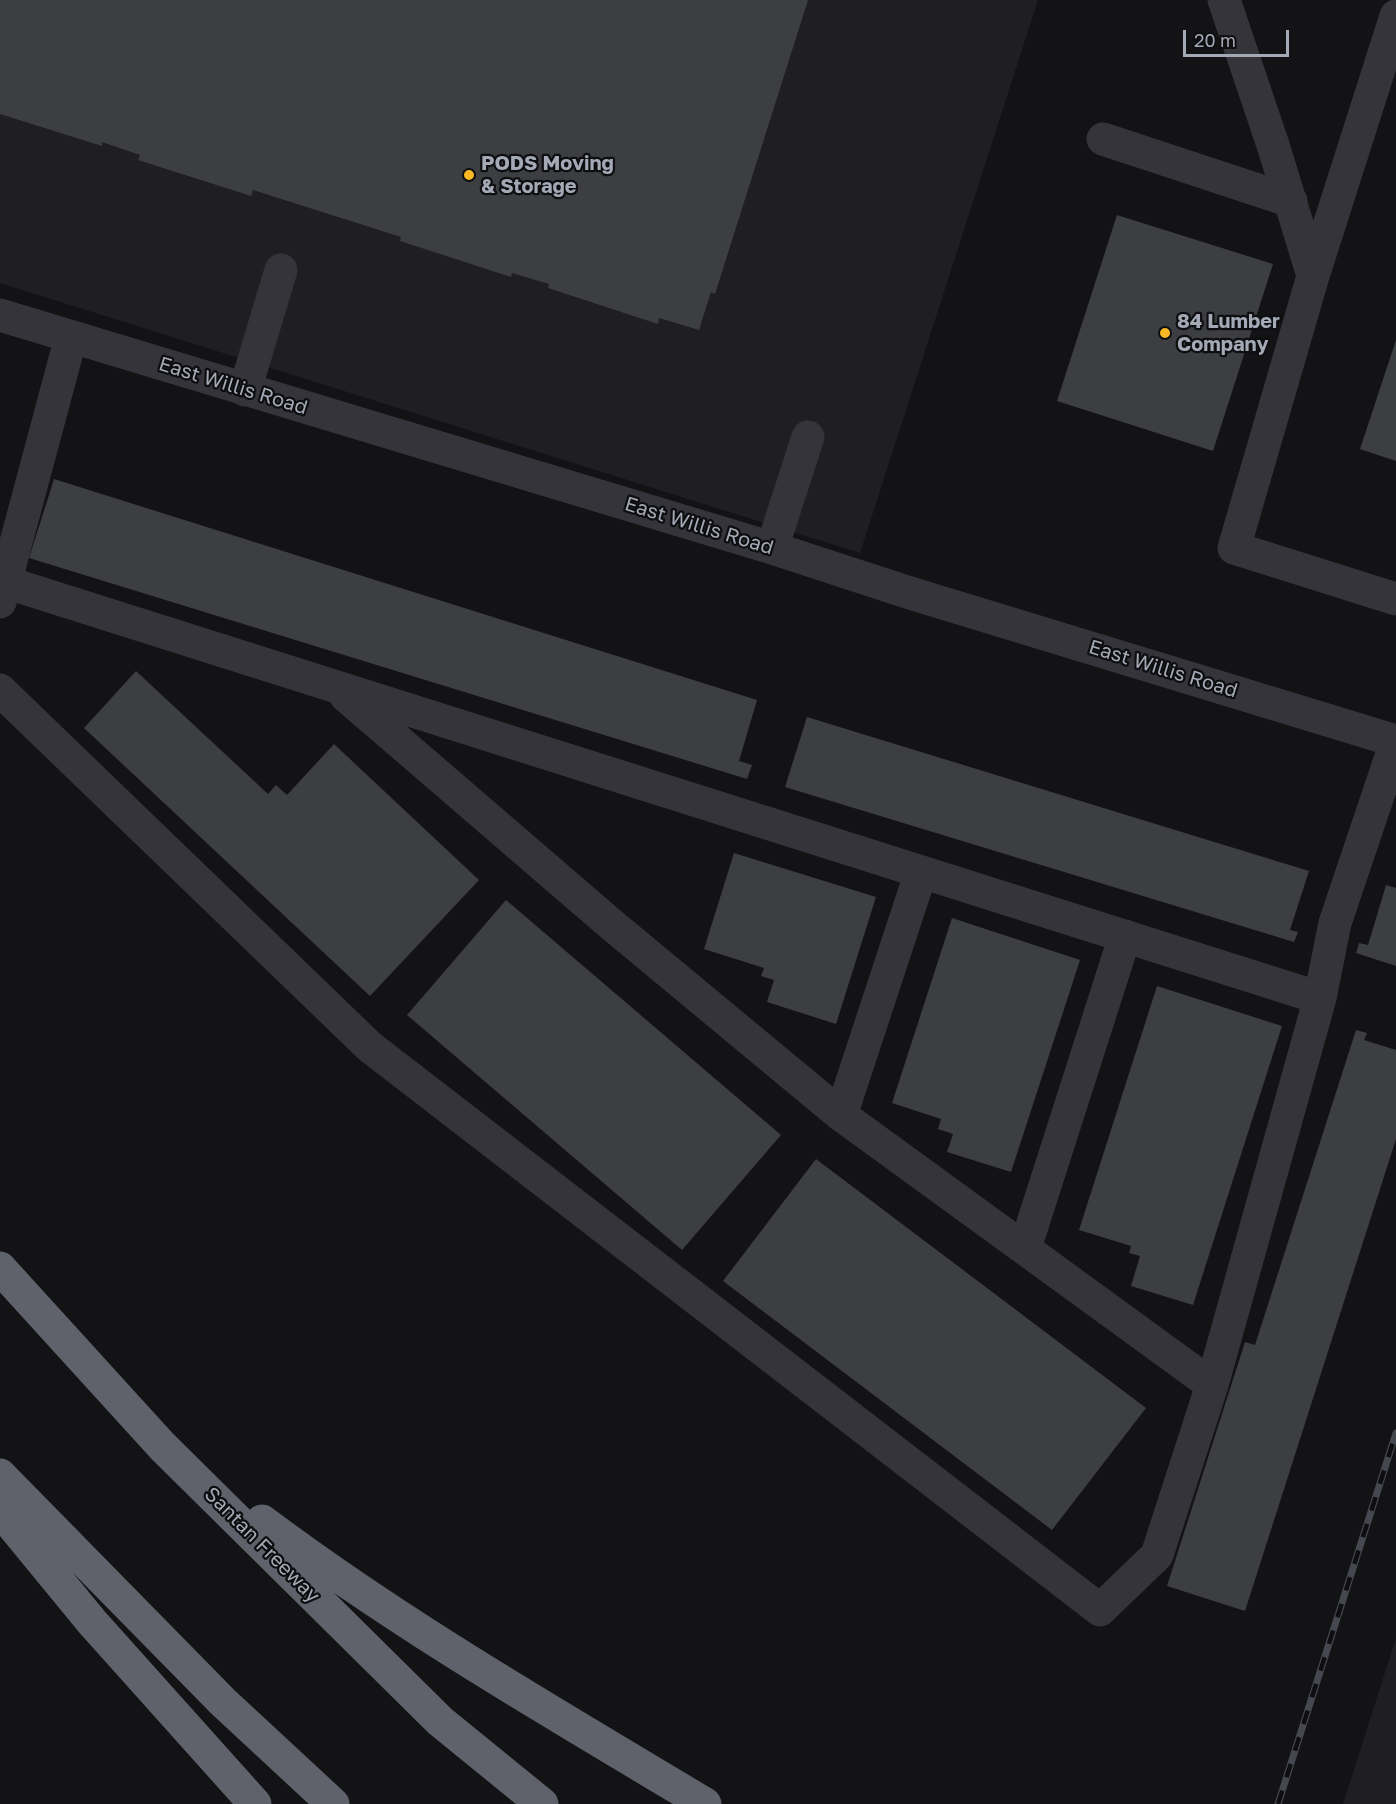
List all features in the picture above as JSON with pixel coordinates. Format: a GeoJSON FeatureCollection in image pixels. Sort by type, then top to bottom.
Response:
{"type":"FeatureCollection","features":[{"type":"Feature","properties":{"kind":"highway","name":"Santan Freeway"},"geometry":{"type":"LineString","coordinates":[[0,1268],[162,1446],[440,1721],[542,1804]]}},
{"type":"Feature","properties":{"kind":"highway"},"geometry":{"type":"LineString","coordinates":[[162,1446],[329,1571],[528,1698],[705,1804]]}},
{"type":"Feature","properties":{"kind":"highway"},"geometry":{"type":"LineString","coordinates":[[0,1475],[223,1702],[333,1804]]}},
{"type":"Feature","properties":{"kind":"highway"},"geometry":{"type":"LineString","coordinates":[[0,1510],[92,1622],[255,1804]]}},
{"type":"Feature","properties":{"kind":"street"},"geometry":{"type":"LineString","coordinates":[[1224,0],[1313,276]]}},
{"type":"Feature","properties":{"kind":"street"},"geometry":{"type":"LineString","coordinates":[[1396,16],[1313,276],[1234,548],[1396,599]]}},
{"type":"Feature","properties":{"kind":"street"},"geometry":{"type":"LineString","coordinates":[[1102,139],[1290,201]]}},
{"type":"Feature","properties":{"kind":"street"},"geometry":{"type":"LineString","coordinates":[[245,390],[281,270]]}},
{"type":"Feature","properties":{"kind":"street","name":"East Willis Road"},"geometry":{"type":"LineString","coordinates":[[0,315],[772,548],[910,593],[1396,741]]}},
{"type":"Feature","properties":{"kind":"street"},"geometry":{"type":"LineString","coordinates":[[71,337],[2,592],[336,687],[1320,998]]}},
{"type":"Feature","properties":{"kind":"street"},"geometry":{"type":"LineString","coordinates":[[772,548],[808,437]]}},
{"type":"Feature","properties":{"kind":"street"},"geometry":{"type":"LineString","coordinates":[[336,687],[612,925],[841,1115],[1212,1385]]}},
{"type":"Feature","properties":{"kind":"street"},"geometry":{"type":"LineString","coordinates":[[0,690],[370,1047],[1100,1610],[1157,1555],[1212,1385],[1320,998],[1335,923],[1396,741]]}},
{"type":"Feature","properties":{"kind":"street"},"geometry":{"type":"LineString","coordinates":[[841,1115],[921,872]]}},
{"type":"Feature","properties":{"kind":"street"},"geometry":{"type":"LineString","coordinates":[[1025,1248],[1125,936]]}},
{"type":"Feature","properties":{"kind":"shaded area"},"geometry":{"type":"Polygon","coordinates":[[[0,0],[1038,0],[860,553],[0,283],[0,0]]]}},
{"type":"Feature","properties":{"kind":"shaded area"},"geometry":{"type":"Polygon","coordinates":[[[1396,1638],[1396,1804],[1343,1804],[1396,1638]]]}},
{"type":"Feature","properties":{"kind":"building","name":"PODS Moving & Storage"},"geometry":{"type":"Polygon","coordinates":[[[0,0],[808,0],[715,294],[711,292],[699,330],[659,318],[658,324],[548,288],[549,284],[512,273],[511,277],[400,241],[401,237],[253,190],[251,196],[138,160],[140,155],[102,142],[102,146],[0,114],[0,0]]]}},
{"type":"Feature","properties":{"kind":"building","name":"84 Lumber Company"},"geometry":{"type":"Polygon","coordinates":[[[1117,215],[1273,264],[1213,451],[1057,401],[1117,215]]]}},
{"type":"Feature","properties":{"kind":"building"},"geometry":{"type":"Polygon","coordinates":[[[1396,340],[1396,461],[1360,449],[1396,340]]]}},
{"type":"Feature","properties":{"kind":"building"},"geometry":{"type":"Polygon","coordinates":[[[54,479],[757,700],[739,761],[752,765],[747,779],[29,558],[54,479]]]}},
{"type":"Feature","properties":{"kind":"building"},"geometry":{"type":"Polygon","coordinates":[[[136,671],[268,794],[276,785],[287,795],[334,744],[479,880],[370,996],[84,728],[136,671]]]}},
{"type":"Feature","properties":{"kind":"building"},"geometry":{"type":"Polygon","coordinates":[[[807,717],[1309,871],[1290,930],[1298,932],[1294,942],[785,787],[807,717]]]}},
{"type":"Feature","properties":{"kind":"building"},"geometry":{"type":"Polygon","coordinates":[[[734,853],[876,897],[836,1024],[767,1002],[774,980],[761,976],[764,968],[704,949],[734,853]]]}},
{"type":"Feature","properties":{"kind":"building"},"geometry":{"type":"Polygon","coordinates":[[[1386,885],[1396,888],[1396,966],[1356,953],[1359,943],[1368,945],[1386,885]]]}},
{"type":"Feature","properties":{"kind":"building"},"geometry":{"type":"Polygon","coordinates":[[[506,900],[781,1135],[682,1250],[407,1015],[506,900]]]}},
{"type":"Feature","properties":{"kind":"building"},"geometry":{"type":"Polygon","coordinates":[[[952,918],[1080,960],[1011,1172],[947,1152],[953,1134],[938,1129],[941,1119],[892,1103],[952,918]]]}},
{"type":"Feature","properties":{"kind":"building"},"geometry":{"type":"Polygon","coordinates":[[[1157,986],[1282,1026],[1193,1305],[1131,1286],[1140,1256],[1129,1253],[1131,1246],[1079,1230],[1157,986]]]}},
{"type":"Feature","properties":{"kind":"building"},"geometry":{"type":"Polygon","coordinates":[[[1356,1030],[1367,1033],[1364,1040],[1396,1050],[1396,1139],[1245,1611],[1167,1586],[1245,1342],[1255,1345],[1356,1030]]]}},
{"type":"Feature","properties":{"kind":"building"},"geometry":{"type":"Polygon","coordinates":[[[816,1159],[1146,1408],[1052,1530],[723,1281],[816,1159]]]}},
{"type":"Feature","properties":{"kind":"railway"},"geometry":{"type":"LineString","coordinates":[[1278,1804],[1396,1433]]}},
{"type":"Feature","properties":{"kind":"place","name":"PODS Moving & Storage"},"geometry":{"type":"Point","coordinates":[469,175]}},
{"type":"Feature","properties":{"kind":"place","name":"84 Lumber Company"},"geometry":{"type":"Point","coordinates":[1165,333]}}]}
